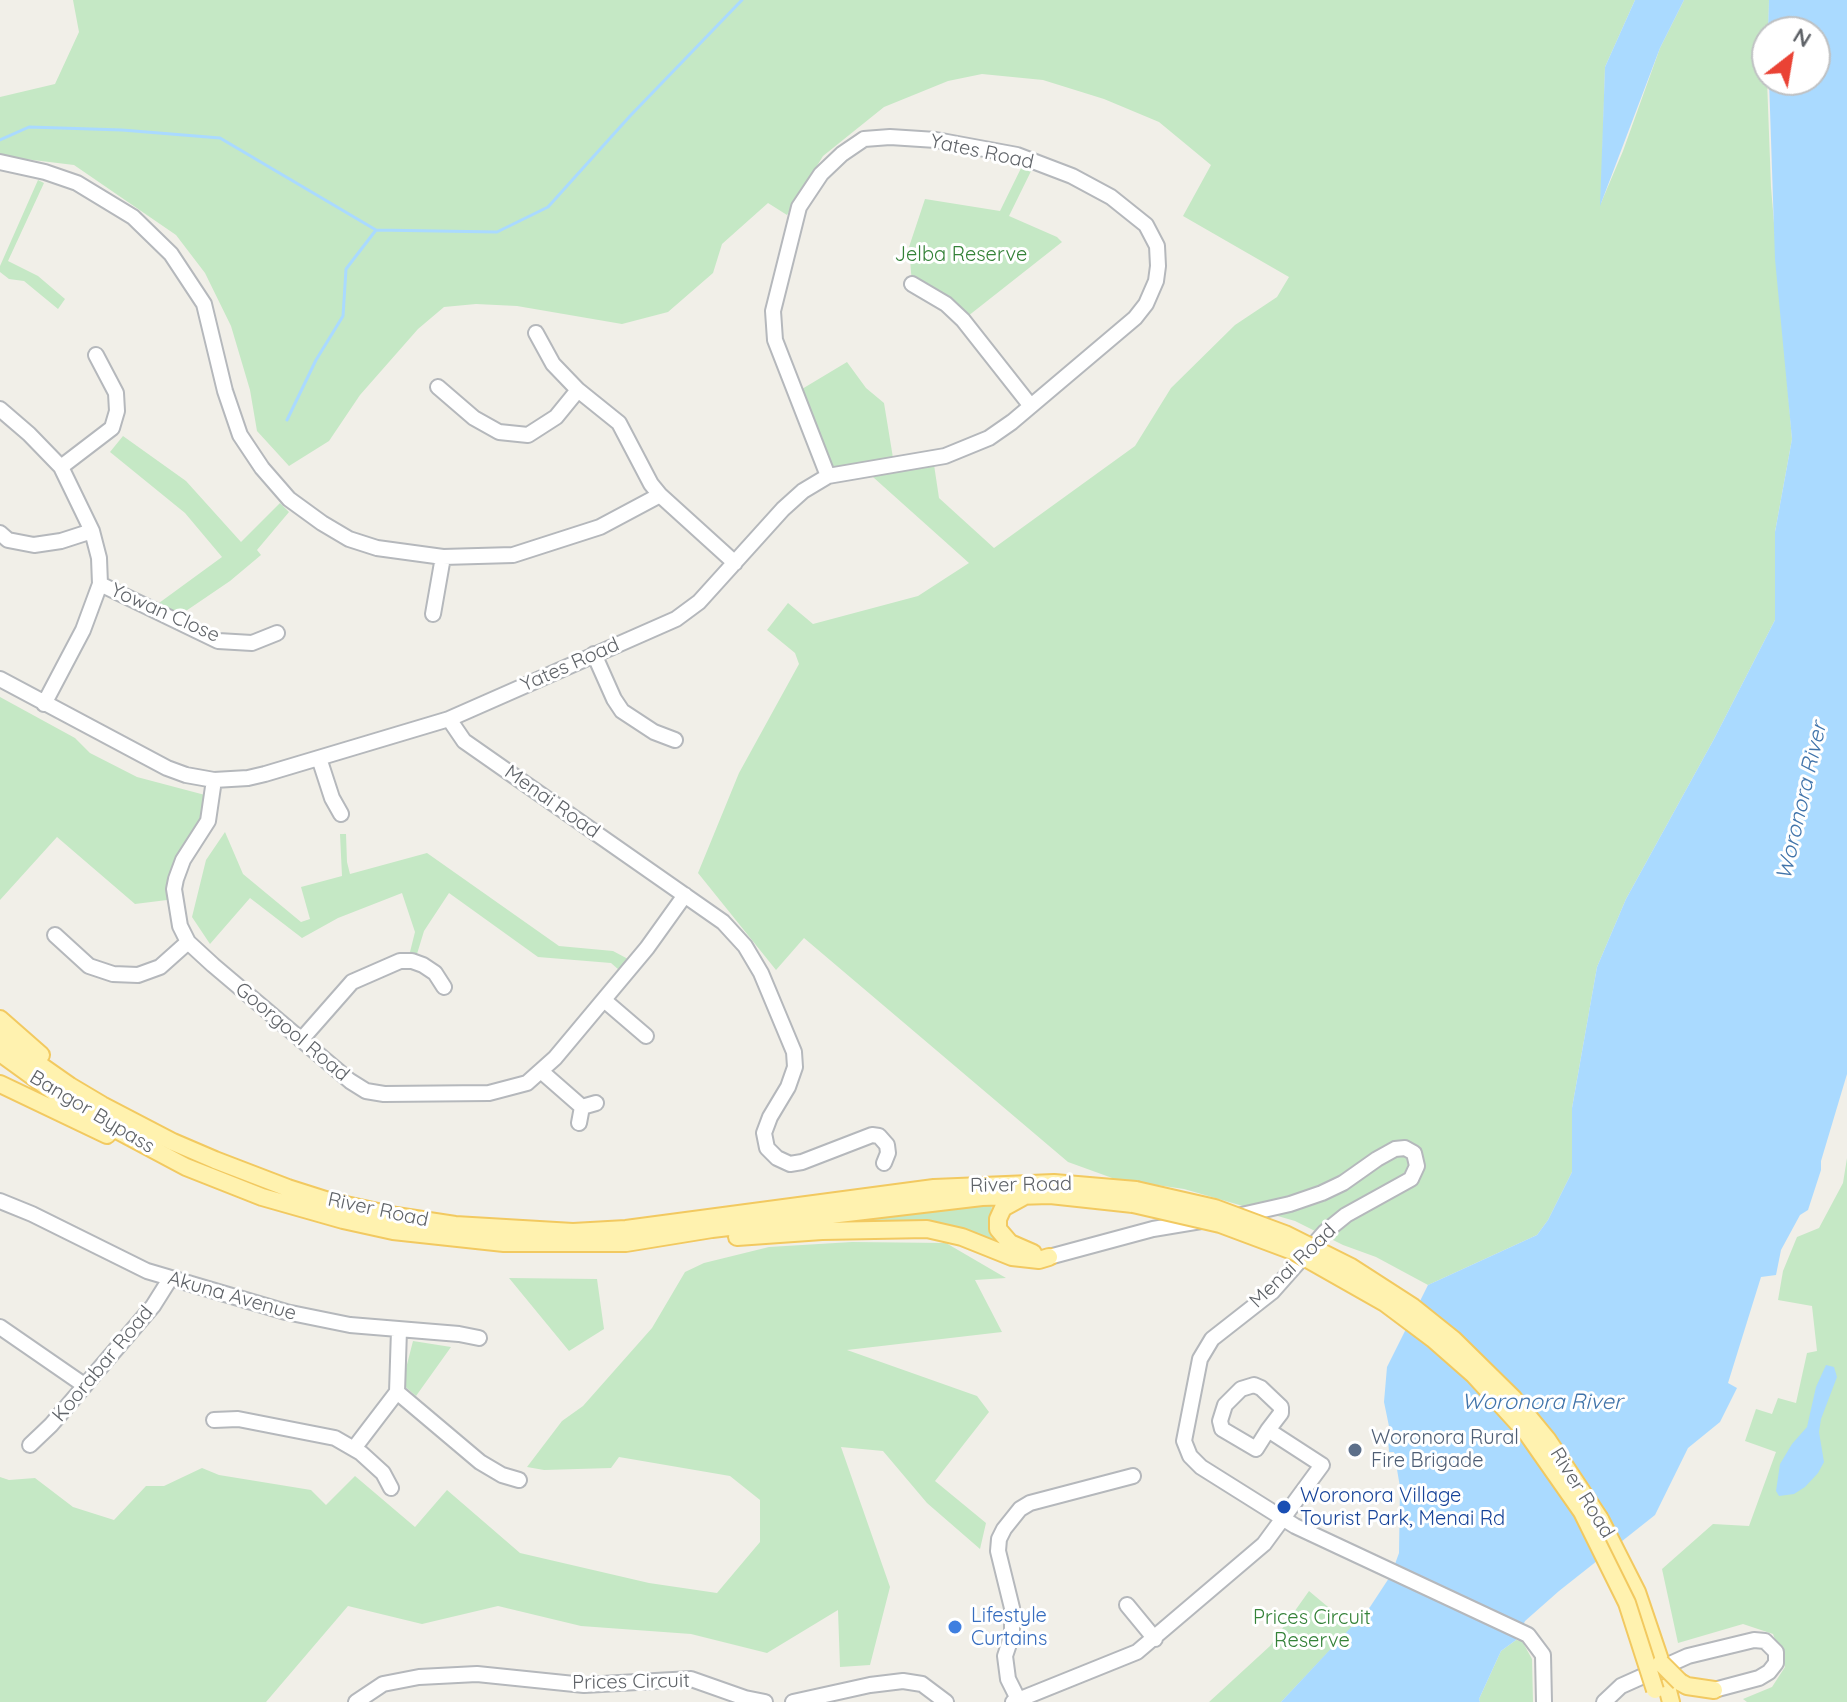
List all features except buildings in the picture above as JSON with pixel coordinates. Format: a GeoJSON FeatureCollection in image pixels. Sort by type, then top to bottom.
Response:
{"type":"FeatureCollection","features":[{"type":"Feature","properties":{"kind":"main road"},"geometry":{"type":"LineString","coordinates":[[0,1019],[70,1076],[173,1142]]}},
{"type":"Feature","properties":{"kind":"main road","name":"Bangor Bypass"},"geometry":{"type":"LineString","coordinates":[[0,1037],[70,1086],[173,1142]]}},
{"type":"Feature","properties":{"kind":"main road","name":"Bangor Bypass"},"geometry":{"type":"LineString","coordinates":[[0,1053],[109,1126],[186,1167]]}},
{"type":"Feature","properties":{"kind":"main road"},"geometry":{"type":"LineString","coordinates":[[0,1084],[140,1151],[186,1167]]}},
{"type":"Feature","properties":{"kind":"main road","name":"River Road"},"geometry":{"type":"LineString","coordinates":[[173,1142],[288,1188],[361,1209],[455,1225],[573,1232],[626,1229],[934,1188],[1054,1183],[1215,1208],[1301,1241],[1371,1279],[1453,1339],[1514,1399],[1577,1482],[1614,1545],[1632,1582],[1661,1663],[1666,1693]]}},
{"type":"Feature","properties":{"kind":"main road","name":"River Road"},"geometry":{"type":"LineString","coordinates":[[186,1167],[262,1197],[343,1220],[393,1231],[466,1241],[545,1245],[626,1243],[876,1209],[1028,1195],[1134,1197],[1220,1224],[1295,1252],[1385,1303],[1474,1375],[1533,1441],[1582,1512],[1623,1594],[1666,1693]]}},
{"type":"Feature","properties":{"kind":"main road"},"geometry":{"type":"LineString","coordinates":[[1028,1195],[1003,1208],[998,1229],[1010,1243],[1049,1257]]}},
{"type":"Feature","properties":{"kind":"main road"},"geometry":{"type":"LineString","coordinates":[[674,1237],[927,1229],[962,1237],[1012,1257],[1039,1260],[1049,1257]]}},
{"type":"Feature","properties":{"kind":"main road"},"geometry":{"type":"LineString","coordinates":[[1666,1693],[1687,1686],[1714,1690]]}},
{"type":"Feature","properties":{"kind":"main road"},"geometry":{"type":"LineString","coordinates":[[1697,1702],[1714,1690]]}},
{"type":"Feature","properties":{"kind":"street","name":"Yates Road"},"geometry":{"type":"LineString","coordinates":[[449,719],[676,619],[699,602],[783,509],[803,491],[828,476],[945,456],[989,438],[1135,318],[1146,304],[1156,281],[1158,266],[1157,246],[1146,225],[1111,197],[1072,176],[1030,159],[936,140],[890,137],[864,139],[842,154],[821,174],[799,207],[773,311],[775,340],[828,476]]}},
{"type":"Feature","properties":{"kind":"street"},"geometry":{"type":"LineString","coordinates":[[0,162],[77,183],[133,217],[171,254],[204,304],[225,391],[240,435],[262,468],[289,499],[349,539],[377,548],[443,557],[513,555],[600,527],[660,495]]}},
{"type":"Feature","properties":{"kind":"street"},"geometry":{"type":"LineString","coordinates":[[912,284],[946,304],[963,320],[1030,405]]}},
{"type":"Feature","properties":{"kind":"street"},"geometry":{"type":"LineString","coordinates":[[536,333],[553,364],[578,390],[619,423],[660,495],[735,563]]}},
{"type":"Feature","properties":{"kind":"street"},"geometry":{"type":"LineString","coordinates":[[61,467],[112,428],[117,411],[116,393],[96,355]]}},
{"type":"Feature","properties":{"kind":"street"},"geometry":{"type":"LineString","coordinates":[[438,387],[474,418],[499,432],[528,435],[556,417],[578,390]]}},
{"type":"Feature","properties":{"kind":"street"},"geometry":{"type":"LineString","coordinates":[[0,409],[61,467],[92,531],[99,558],[100,584],[83,630],[44,704]]}},
{"type":"Feature","properties":{"kind":"street"},"geometry":{"type":"LineString","coordinates":[[0,533],[8,540],[34,545],[61,541],[92,531]]}},
{"type":"Feature","properties":{"kind":"street"},"geometry":{"type":"LineString","coordinates":[[433,614],[443,557]]}},
{"type":"Feature","properties":{"kind":"street","name":"Yowan Close"},"geometry":{"type":"LineString","coordinates":[[100,584],[218,641],[252,643],[277,633]]}},
{"type":"Feature","properties":{"kind":"street"},"geometry":{"type":"LineString","coordinates":[[594,654],[622,711],[644,727],[675,740]]}},
{"type":"Feature","properties":{"kind":"street"},"geometry":{"type":"LineString","coordinates":[[0,679],[167,768],[214,780],[248,778],[449,719]]}},
{"type":"Feature","properties":{"kind":"street","name":"Menai Road"},"geometry":{"type":"LineString","coordinates":[[449,719],[464,741],[730,927],[745,946],[761,973],[789,1036],[795,1067],[764,1133],[767,1148],[777,1158],[790,1164],[872,1135],[879,1136],[887,1145],[884,1163]]}},
{"type":"Feature","properties":{"kind":"street"},"geometry":{"type":"LineString","coordinates":[[319,758],[332,798],[341,814]]}},
{"type":"Feature","properties":{"kind":"street"},"geometry":{"type":"LineString","coordinates":[[55,935],[89,966],[113,974],[138,975],[160,967],[188,942],[180,926],[174,889],[183,860],[208,821],[214,780]]}},
{"type":"Feature","properties":{"kind":"street","name":"Goorgool Road"},"geometry":{"type":"LineString","coordinates":[[188,942],[301,1040],[366,1091],[384,1094],[489,1093],[527,1083],[542,1072],[647,948],[685,895]]}},
{"type":"Feature","properties":{"kind":"street"},"geometry":{"type":"LineString","coordinates":[[301,1040],[352,982],[400,961],[423,965],[435,973],[444,987]]}},
{"type":"Feature","properties":{"kind":"street"},"geometry":{"type":"LineString","coordinates":[[604,1000],[646,1036]]}},
{"type":"Feature","properties":{"kind":"street"},"geometry":{"type":"LineString","coordinates":[[542,1072],[589,1105],[579,1123]]}},
{"type":"Feature","properties":{"kind":"street","name":"Menai Road"},"geometry":{"type":"LineString","coordinates":[[1049,1257],[1153,1229],[1256,1213],[1290,1204],[1343,1183],[1395,1149],[1405,1148],[1414,1153],[1417,1166],[1411,1179],[1346,1215],[1325,1232],[1272,1292],[1212,1339],[1200,1359],[1185,1428],[1186,1450],[1201,1467],[1315,1536],[1532,1639],[1543,1655],[1544,1702]]}},
{"type":"Feature","properties":{"kind":"street","name":"Akuna Avenue"},"geometry":{"type":"LineString","coordinates":[[0,1201],[131,1264],[170,1279],[309,1318],[479,1338]]}},
{"type":"Feature","properties":{"kind":"street","name":"Koorabar Road"},"geometry":{"type":"LineString","coordinates":[[30,1445],[51,1425],[153,1306],[170,1279]]}},
{"type":"Feature","properties":{"kind":"street"},"geometry":{"type":"LineString","coordinates":[[0,1327],[84,1385]]}},
{"type":"Feature","properties":{"kind":"street"},"geometry":{"type":"LineString","coordinates":[[355,1447],[397,1392],[399,1330]]}},
{"type":"Feature","properties":{"kind":"street"},"geometry":{"type":"LineString","coordinates":[[1254,1385],[1261,1388],[1281,1407],[1281,1413],[1268,1430],[1256,1449],[1222,1429],[1220,1421],[1225,1405],[1241,1389],[1254,1385]]}},
{"type":"Feature","properties":{"kind":"street"},"geometry":{"type":"LineString","coordinates":[[397,1392],[480,1462],[502,1475],[519,1480]]}},
{"type":"Feature","properties":{"kind":"street"},"geometry":{"type":"LineString","coordinates":[[214,1420],[238,1419],[320,1434],[355,1447],[383,1473],[391,1488]]}},
{"type":"Feature","properties":{"kind":"street"},"geometry":{"type":"LineString","coordinates":[[1133,1476],[1030,1503],[1020,1509],[1004,1529],[998,1551],[1012,1608],[1012,1635],[1005,1656],[1016,1701],[1128,1656],[1155,1639],[1264,1544],[1322,1465],[1268,1430]]}},
{"type":"Feature","properties":{"kind":"street"},"geometry":{"type":"LineString","coordinates":[[1127,1605],[1155,1639]]}},
{"type":"Feature","properties":{"kind":"street"},"geometry":{"type":"LineString","coordinates":[[1604,1702],[1621,1686],[1688,1656],[1754,1640],[1765,1641],[1776,1652],[1776,1663],[1769,1672],[1759,1678],[1714,1690]]}},
{"type":"Feature","properties":{"kind":"street","name":"Prices Circuit"},"geometry":{"type":"LineString","coordinates":[[356,1702],[383,1684],[419,1677],[477,1674],[584,1685],[691,1679],[765,1702]]}},
{"type":"Feature","properties":{"kind":"street"},"geometry":{"type":"LineString","coordinates":[[793,1702],[897,1681],[922,1684],[946,1702]]}},
{"type":"Feature","properties":{"kind":"green space"},"geometry":{"type":"Polygon","coordinates":[[[73,0],[1635,0],[1605,67],[1601,203],[1660,48],[1684,0],[1769,0],[1769,16],[1751,16],[1751,96],[1768,96],[1771,187],[1792,439],[1775,532],[1775,620],[1626,899],[1597,967],[1572,1108],[1572,1172],[1537,1235],[1428,1285],[1376,1257],[1343,1245],[1295,1221],[1184,1189],[1115,1179],[1068,1162],[804,938],[776,970],[698,873],[739,773],[799,664],[795,653],[767,630],[788,603],[813,624],[918,596],[969,563],[864,469],[828,476],[797,392],[847,362],[866,388],[884,403],[894,464],[933,458],[939,498],[994,548],[1135,446],[1171,388],[1235,325],[1277,297],[1289,277],[1183,216],[1211,165],[1159,122],[1104,99],[1043,80],[982,74],[948,81],[884,107],[823,156],[787,215],[768,203],[722,244],[713,273],[668,312],[622,324],[517,306],[476,304],[444,307],[418,329],[360,395],[329,441],[289,466],[257,431],[250,390],[231,326],[205,273],[176,235],[74,165],[0,156],[0,97],[55,84],[79,32],[73,0]]]}},
{"type":"Feature","properties":{"kind":"green space","name":"Jelba Reserve"},"geometry":{"type":"Polygon","coordinates":[[[1026,158],[1036,161],[1009,216],[1062,242],[963,320],[912,284],[909,247],[925,199],[1000,211],[1026,158]]]}},
{"type":"Feature","properties":{"kind":"green space"},"geometry":{"type":"Polygon","coordinates":[[[38,180],[44,183],[8,261],[38,276],[65,299],[58,309],[24,281],[9,279],[0,272],[38,180]]]}},
{"type":"Feature","properties":{"kind":"green space"},"geometry":{"type":"Polygon","coordinates":[[[123,436],[186,481],[241,542],[280,503],[289,512],[257,550],[261,555],[230,581],[180,615],[159,603],[222,557],[185,513],[110,452],[123,436]]]}},
{"type":"Feature","properties":{"kind":"green space"},"geometry":{"type":"Polygon","coordinates":[[[0,697],[75,738],[90,753],[137,777],[205,795],[202,818],[178,856],[168,883],[167,900],[135,904],[57,837],[0,900],[0,697]]]}},
{"type":"Feature","properties":{"kind":"green space"},"geometry":{"type":"Polygon","coordinates":[[[225,832],[243,874],[301,922],[310,919],[301,887],[342,876],[340,834],[346,834],[350,874],[427,853],[559,946],[613,951],[628,959],[619,970],[611,963],[538,957],[449,893],[424,931],[417,954],[410,952],[415,932],[402,893],[338,918],[302,938],[250,898],[210,944],[192,917],[206,860],[225,832]]]}},
{"type":"Feature","properties":{"kind":"green space"},"geometry":{"type":"Polygon","coordinates":[[[1847,1158],[1847,1702],[1747,1702],[1743,1699],[1772,1687],[1785,1667],[1773,1634],[1743,1624],[1678,1643],[1662,1569],[1713,1524],[1749,1526],[1776,1452],[1745,1441],[1756,1409],[1772,1414],[1778,1398],[1796,1403],[1807,1353],[1817,1351],[1812,1306],[1778,1300],[1783,1271],[1797,1237],[1819,1228],[1843,1183],[1847,1158]]]}},
{"type":"Feature","properties":{"kind":"green space"},"geometry":{"type":"Polygon","coordinates":[[[979,1204],[992,1205],[990,1227],[1002,1245],[847,1223],[979,1204]]]}},
{"type":"Feature","properties":{"kind":"green space"},"geometry":{"type":"Polygon","coordinates":[[[852,1242],[946,1243],[1006,1278],[975,1280],[1002,1332],[847,1350],[977,1396],[989,1412],[935,1481],[986,1523],[980,1549],[927,1503],[883,1451],[841,1447],[890,1587],[870,1665],[840,1667],[838,1610],[767,1653],[691,1634],[581,1626],[498,1606],[422,1624],[348,1606],[266,1702],[0,1702],[0,1477],[9,1480],[35,1478],[73,1507],[114,1520],[146,1486],[164,1486],[202,1468],[219,1475],[311,1490],[326,1505],[355,1476],[415,1527],[447,1490],[520,1553],[649,1583],[717,1593],[760,1542],[760,1500],[730,1476],[619,1457],[611,1468],[544,1470],[527,1467],[562,1421],[583,1406],[652,1328],[685,1272],[704,1263],[769,1247],[852,1242]]]}},
{"type":"Feature","properties":{"kind":"green space"},"geometry":{"type":"Polygon","coordinates":[[[509,1278],[597,1279],[604,1329],[569,1351],[509,1278]]]}},
{"type":"Feature","properties":{"kind":"green space"},"geometry":{"type":"Polygon","coordinates":[[[413,1341],[451,1347],[416,1396],[402,1384],[413,1341]]]}},
{"type":"Feature","properties":{"kind":"green space","name":"Prices Circuit Reserve"},"geometry":{"type":"Polygon","coordinates":[[[1309,1591],[1352,1627],[1281,1702],[1209,1702],[1270,1646],[1309,1591]]]}},
{"type":"Feature","properties":{"kind":"green space"},"geometry":{"type":"Polygon","coordinates":[[[1516,1640],[1522,1641],[1532,1659],[1533,1702],[1480,1702],[1501,1651],[1516,1640]]]}},
{"type":"Feature","properties":{"kind":"water"},"geometry":{"type":"Polygon","coordinates":[[[1635,0],[1684,0],[1660,48],[1600,206],[1605,67],[1635,0]]]}},
{"type":"Feature","properties":{"kind":"water","name":"Woronora River"},"geometry":{"type":"Polygon","coordinates":[[[1769,0],[1847,0],[1847,1074],[1821,1170],[1808,1210],[1800,1215],[1781,1250],[1776,1275],[1761,1277],[1728,1383],[1737,1388],[1720,1422],[1688,1448],[1655,1515],[1525,1621],[1516,1640],[1501,1651],[1480,1702],[1281,1702],[1370,1607],[1391,1575],[1399,1553],[1400,1487],[1394,1452],[1389,1452],[1388,1438],[1391,1436],[1384,1402],[1387,1367],[1428,1285],[1537,1235],[1548,1220],[1572,1172],[1572,1108],[1597,967],[1626,899],[1775,620],[1775,532],[1792,439],[1775,259],[1770,96],[1831,96],[1831,16],[1768,16],[1769,0]]]}},
{"type":"Feature","properties":{"kind":"water"},"geometry":{"type":"Polygon","coordinates":[[[1826,1365],[1834,1367],[1837,1377],[1819,1432],[1824,1462],[1805,1487],[1794,1494],[1779,1496],[1776,1491],[1780,1464],[1807,1427],[1816,1387],[1826,1365]]]}},
{"type":"Feature","properties":{"kind":"waterway"},"geometry":{"type":"LineString","coordinates":[[0,140],[29,127],[220,138],[376,230],[497,232],[548,207],[742,0]]}},
{"type":"Feature","properties":{"kind":"waterway"},"geometry":{"type":"LineString","coordinates":[[287,420],[316,360],[343,316],[346,269],[376,230]]}},
{"type":"Feature","properties":{"kind":"place","name":"Woronora Rural Fire Brigade"},"geometry":{"type":"Point","coordinates":[1355,1450]}},
{"type":"Feature","properties":{"kind":"place","name":"Woronora Village Tourist Park, Menai Rd"},"geometry":{"type":"Point","coordinates":[1284,1507]}},
{"type":"Feature","properties":{"kind":"place","name":"Lifestyle Curtains"},"geometry":{"type":"Point","coordinates":[955,1627]}}]}
